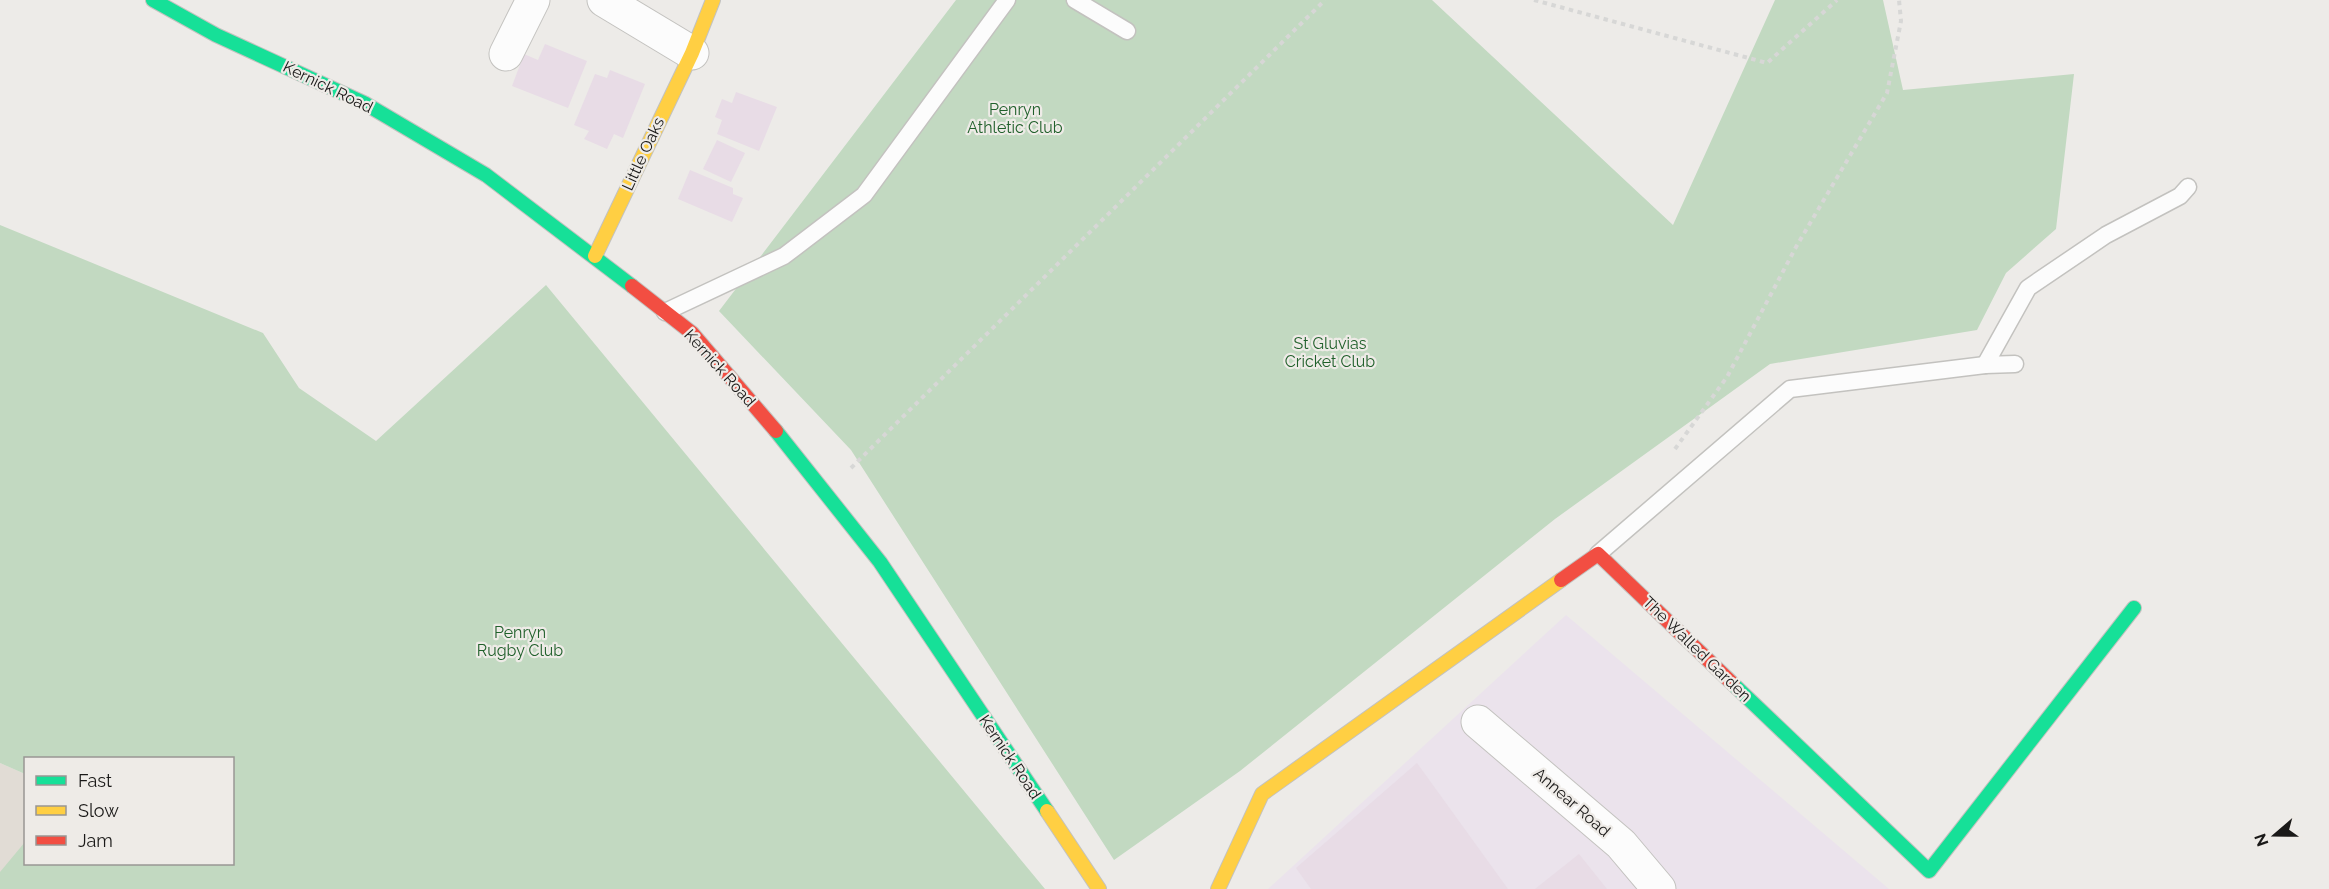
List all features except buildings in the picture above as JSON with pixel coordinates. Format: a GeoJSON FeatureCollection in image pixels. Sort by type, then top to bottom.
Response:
{"type":"FeatureCollection","features":[{"type":"Feature","properties":{"kind":"street","name":"Kernick Road"},"geometry":{"type":"LineString","coordinates":[[153,0],[216,35],[364,103],[486,175],[595,256],[692,333],[802,461],[880,562],[1098,889]]}},
{"type":"Feature","properties":{"kind":"street"},"geometry":{"type":"LineString","coordinates":[[506,54],[533,0]]}},
{"type":"Feature","properties":{"kind":"street"},"geometry":{"type":"LineString","coordinates":[[604,0],[692,53]]}},
{"type":"Feature","properties":{"kind":"street","name":"Little Oaks"},"geometry":{"type":"LineString","coordinates":[[595,256],[692,53],[713,0]]}},
{"type":"Feature","properties":{"kind":"street"},"geometry":{"type":"LineString","coordinates":[[1218,889],[1262,794],[1598,554]]}},
{"type":"Feature","properties":{"kind":"street","name":"The Walled Garden"},"geometry":{"type":"LineString","coordinates":[[1598,554],[1929,871],[2134,608]]}},
{"type":"Feature","properties":{"kind":"street","name":"Annear Road"},"geometry":{"type":"LineString","coordinates":[[1478,722],[1621,844],[1659,889]]}},
{"type":"Feature","properties":{"kind":"lane"},"geometry":{"type":"LineString","coordinates":[[665,312],[784,256],[864,195],[1007,0]]}},
{"type":"Feature","properties":{"kind":"lane"},"geometry":{"type":"LineString","coordinates":[[1075,0],[1127,31]]}},
{"type":"Feature","properties":{"kind":"lane"},"geometry":{"type":"LineString","coordinates":[[1985,365],[2028,288],[2106,235],[2180,196],[2188,187]]}},
{"type":"Feature","properties":{"kind":"lane"},"geometry":{"type":"LineString","coordinates":[[1598,554],[1790,389],[1985,365],[2015,364]]}},
{"type":"Feature","properties":{"kind":"path"},"geometry":{"type":"LineString","coordinates":[[826,493],[1324,0]]}},
{"type":"Feature","properties":{"kind":"path"},"geometry":{"type":"LineString","coordinates":[[1534,0],[1767,63],[1837,0]]}},
{"type":"Feature","properties":{"kind":"path"},"geometry":{"type":"LineString","coordinates":[[1672,452],[1727,377],[1796,247],[1887,93],[1901,21],[1899,0]]}},
{"type":"Feature","properties":{"kind":"shaded area"},"geometry":{"type":"Polygon","coordinates":[[[1566,615],[1889,889],[1268,889],[1566,615]]]}},
{"type":"Feature","properties":{"kind":"shaded area"},"geometry":{"type":"Polygon","coordinates":[[[0,763],[24,774],[25,865],[0,889],[0,763]]]}},
{"type":"Feature","properties":{"kind":"green space","name":"St Gluvias Cricket Club"},"geometry":{"type":"Polygon","coordinates":[[[956,0],[1432,0],[1673,225],[1775,0],[1883,0],[1903,90],[2074,74],[2056,229],[2006,273],[1977,330],[1770,364],[1555,519],[1240,771],[1114,860],[851,450],[719,311],[956,0]]]}},
{"type":"Feature","properties":{"kind":"green space","name":"Penryn Rugby Club"},"geometry":{"type":"Polygon","coordinates":[[[0,225],[263,333],[299,388],[376,441],[546,285],[1045,889],[0,889],[0,872],[24,843],[24,865],[234,865],[234,757],[24,757],[24,774],[0,763],[0,225]]]}},
{"type":"Feature","properties":{"kind":"traffic: fast"},"geometry":{"type":"LineString","coordinates":[[153,0],[216,35],[364,103],[486,175],[632,286]]}},
{"type":"Feature","properties":{"kind":"traffic: fast"},"geometry":{"type":"LineString","coordinates":[[776,431],[880,562],[1047,811]]}},
{"type":"Feature","properties":{"kind":"traffic: fast"},"geometry":{"type":"LineString","coordinates":[[1733,684],[1929,871],[2134,608]]}},
{"type":"Feature","properties":{"kind":"traffic: slow"},"geometry":{"type":"LineString","coordinates":[[595,256],[692,53],[713,0]]}},
{"type":"Feature","properties":{"kind":"traffic: slow"},"geometry":{"type":"LineString","coordinates":[[1218,889],[1262,794],[1561,580]]}},
{"type":"Feature","properties":{"kind":"traffic: slow"},"geometry":{"type":"LineString","coordinates":[[1047,811],[1099,889]]}},
{"type":"Feature","properties":{"kind":"traffic: jam"},"geometry":{"type":"LineString","coordinates":[[632,286],[692,333],[776,431]]}},
{"type":"Feature","properties":{"kind":"traffic: jam"},"geometry":{"type":"LineString","coordinates":[[1561,580],[1598,554],[1733,684]]}},
{"type":"Feature","properties":{"kind":"park label","name":"Penryn Athletic Club"},"geometry":{"type":"Point","coordinates":[1015,118]}}]}
